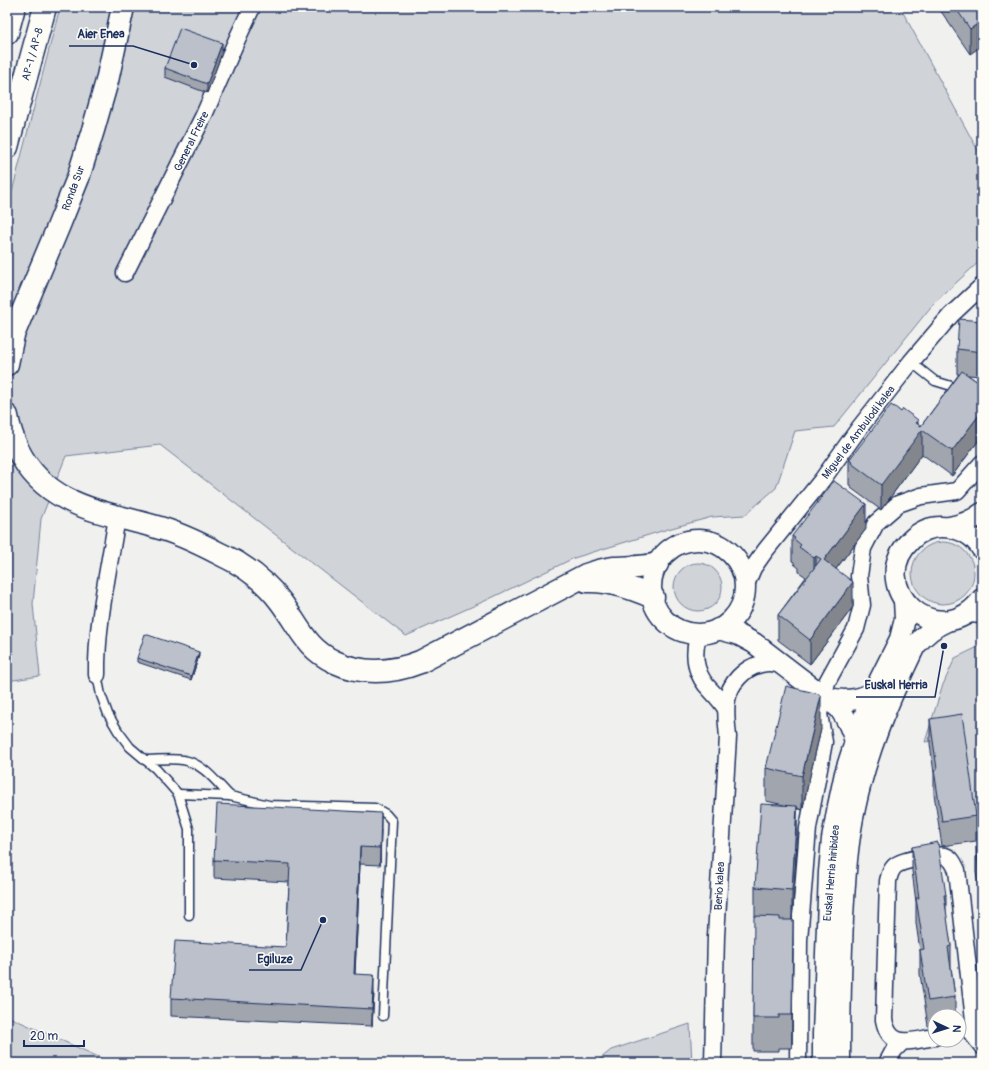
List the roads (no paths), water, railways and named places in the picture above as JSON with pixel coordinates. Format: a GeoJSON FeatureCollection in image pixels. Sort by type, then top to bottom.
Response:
{"type":"FeatureCollection","features":[{"type":"Feature","properties":{"kind":"main road"},"geometry":{"type":"LineString","coordinates":[[7,34],[14,7]]}},
{"type":"Feature","properties":{"kind":"main road","name":"AP-1 / AP-8"},"geometry":{"type":"LineString","coordinates":[[7,147],[45,7]]}},
{"type":"Feature","properties":{"kind":"main road","name":"Ronda Sur"},"geometry":{"type":"LineString","coordinates":[[7,364],[13,335],[19,318],[78,178],[94,130],[107,81],[123,7]]}},
{"type":"Feature","properties":{"kind":"main road"},"geometry":{"type":"LineString","coordinates":[[7,416],[14,442],[22,458],[33,474],[46,486],[62,497],[79,505],[117,517],[154,526],[180,535],[206,546],[238,563],[254,574],[268,587],[281,602],[310,644],[321,654],[334,662],[348,667],[378,671],[407,667],[420,662],[586,575],[612,568],[641,568],[658,564]]}},
{"type":"Feature","properties":{"kind":"main road"},"geometry":{"type":"LineString","coordinates":[[574,581],[595,581],[616,584],[635,589],[653,597]]}},
{"type":"Feature","properties":{"kind":"street","name":"General Freire"},"geometry":{"type":"LineString","coordinates":[[125,274],[204,115],[252,7]]}},
{"type":"Feature","properties":{"kind":"street","name":"Miguel de Ambulodi kalea"},"geometry":{"type":"LineString","coordinates":[[744,593],[753,568],[764,551],[822,480],[860,427],[911,362],[951,315],[982,286]]}},
{"type":"Feature","properties":{"kind":"street"},"geometry":{"type":"LineString","coordinates":[[798,1063],[800,933],[808,828],[824,742],[819,714],[827,682],[856,629],[862,605],[859,576],[863,548],[876,523],[898,504],[921,496],[957,491],[982,463]]}},
{"type":"Feature","properties":{"kind":"street"},"geometry":{"type":"LineString","coordinates":[[947,621],[927,618],[918,614],[910,608],[904,600],[898,589],[896,577],[900,554],[915,536],[926,530],[966,523],[982,513]]}},
{"type":"Feature","properties":{"kind":"street"},"geometry":{"type":"LineString","coordinates":[[97,675],[96,659],[98,636],[117,517]]}},
{"type":"Feature","properties":{"kind":"street"},"geometry":{"type":"LineString","coordinates":[[949,527],[960,530],[971,536],[980,544],[982,548]]}},
{"type":"Feature","properties":{"kind":"street"},"geometry":{"type":"LineString","coordinates":[[744,593],[740,608],[727,624],[718,629],[699,634],[688,632],[678,629],[669,623],[656,607],[653,597],[653,574],[665,554],[674,546],[686,541],[710,541],[722,546],[739,564],[744,575],[745,622],[754,643]]}},
{"type":"Feature","properties":{"kind":"street"},"geometry":{"type":"LineString","coordinates":[[975,615],[976,607],[982,599]]}},
{"type":"Feature","properties":{"kind":"street","name":"Euskal Herria hiribidea"},"geometry":{"type":"LineString","coordinates":[[823,1063],[829,872],[832,839],[845,773],[855,742],[875,691],[900,639],[905,620],[904,600]]}},
{"type":"Feature","properties":{"kind":"street","name":"Euskal Herria hiribidea"},"geometry":{"type":"LineString","coordinates":[[840,1063],[845,872],[849,840],[858,796],[871,746],[882,716],[915,646],[930,630],[947,621],[975,615]]}},
{"type":"Feature","properties":{"kind":"street"},"geometry":{"type":"LineString","coordinates":[[718,629],[737,634],[754,643],[839,708],[849,724],[855,742]]}},
{"type":"Feature","properties":{"kind":"street"},"geometry":{"type":"LineString","coordinates":[[699,634],[695,654],[696,665],[706,684],[726,709]]}},
{"type":"Feature","properties":{"kind":"street","name":"Berio kalea"},"geometry":{"type":"LineString","coordinates":[[714,1063],[716,936],[728,737],[726,709],[727,699],[735,680],[752,667],[772,663],[782,665]]}},
{"type":"Feature","properties":{"kind":"street"},"geometry":{"type":"LineString","coordinates":[[823,696],[831,699],[849,701],[867,696],[875,691]]}},
{"type":"Feature","properties":{"kind":"street"},"geometry":{"type":"LineString","coordinates":[[927,1038],[902,1042],[895,1039],[890,1034],[886,1028],[884,1020],[888,881],[894,866],[905,860],[941,855],[950,859],[958,870],[974,1020],[967,1029]]}},
{"type":"Feature","properties":{"kind":"street"},"geometry":{"type":"LineString","coordinates":[[967,1034],[982,1046]]}},
{"type":"Feature","properties":{"kind":"street"},"geometry":{"type":"LineString","coordinates":[[886,1063],[894,1050],[902,1042]]}},
{"type":"Feature","properties":{"kind":"lane"},"geometry":{"type":"LineString","coordinates":[[911,362],[935,381],[972,392]]}},
{"type":"Feature","properties":{"kind":"lane"},"geometry":{"type":"LineString","coordinates":[[97,675],[101,695],[108,714],[118,731],[130,747],[156,769],[178,794],[189,829],[189,915]]}},
{"type":"Feature","properties":{"kind":"lane"},"geometry":{"type":"LineString","coordinates":[[145,760],[184,760],[196,764],[230,796]]}},
{"type":"Feature","properties":{"kind":"lane"},"geometry":{"type":"LineString","coordinates":[[178,794],[230,796],[269,805],[375,808],[386,814],[392,821],[383,1016]]}},
{"type":"Feature","properties":{"kind":"place","name":"Aier Enea"},"geometry":{"type":"Point","coordinates":[194,65]}},
{"type":"Feature","properties":{"kind":"place","name":"Euskal Herria"},"geometry":{"type":"Point","coordinates":[944,646]}},
{"type":"Feature","properties":{"kind":"place","name":"Egiluze"},"geometry":{"type":"Point","coordinates":[323,920]}}]}
